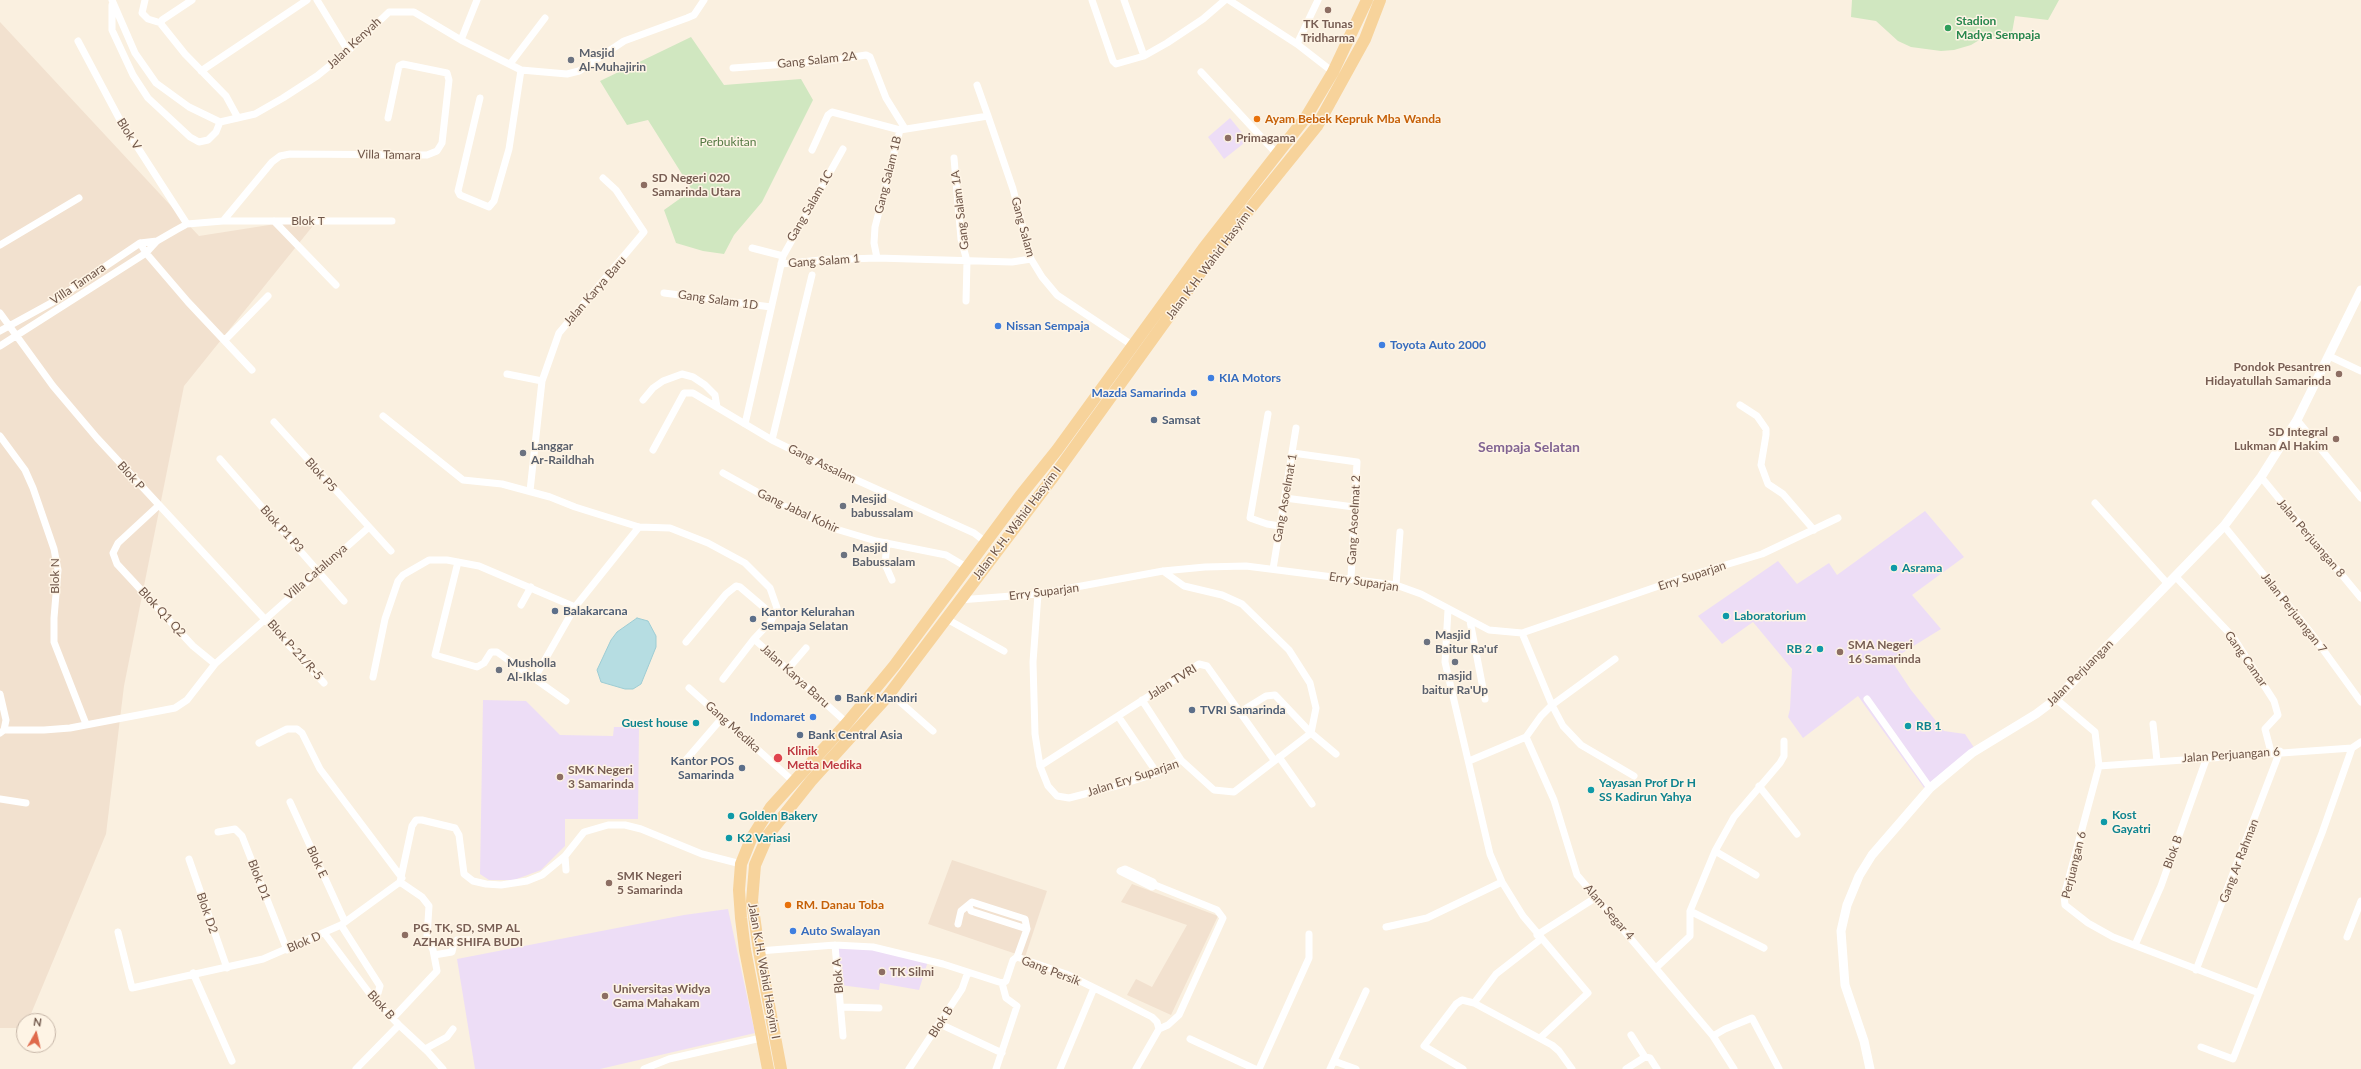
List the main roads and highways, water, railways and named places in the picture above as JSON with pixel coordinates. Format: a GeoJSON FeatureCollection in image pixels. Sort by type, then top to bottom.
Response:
{"type":"FeatureCollection","features":[{"type":"Feature","properties":{"kind":"main road","name":"Jalan K.H. Wahid Hasyim I"},"geometry":{"type":"LineString","coordinates":[[768,1069],[761,1038],[741,918],[739,890],[741,864],[751,839],[771,807],[847,723],[894,666],[987,543],[1020,496],[1039,473],[1132,344],[1306,117],[1333,72],[1367,0]]}},
{"type":"Feature","properties":{"kind":"main road","name":"Jalan K.H. Wahid Hasyim I"},"geometry":{"type":"LineString","coordinates":[[782,1069],[759,951],[752,901],[755,865],[768,835],[811,781],[890,693],[945,618],[1052,480],[1216,251],[1318,126],[1365,39],[1380,0]]}},
{"type":"Feature","properties":{"kind":"main road"},"geometry":{"type":"LineString","coordinates":[[1306,117],[1318,126]]}},
{"type":"Feature","properties":{"kind":"main road"},"geometry":{"type":"LineString","coordinates":[[1039,473],[1052,480]]}},
{"type":"Feature","properties":{"kind":"main road"},"geometry":{"type":"LineString","coordinates":[[741,918],[754,919]]}},
{"type":"Feature","properties":{"kind":"water"},"geometry":{"type":"Polygon","coordinates":[[[637,618],[648,621],[656,636],[656,647],[641,684],[633,689],[625,689],[601,682],[597,670],[611,640],[617,632],[637,618]]]}},
{"type":"Feature","properties":{"kind":"place","name":"TK Tunas Tridharma"},"geometry":{"type":"Point","coordinates":[1328,10]}},
{"type":"Feature","properties":{"kind":"place","name":"Stadion Madya Sempaja"},"geometry":{"type":"Point","coordinates":[1948,28]}},
{"type":"Feature","properties":{"kind":"place","name":"Masjid Al-Muhajirin"},"geometry":{"type":"Point","coordinates":[571,60]}},
{"type":"Feature","properties":{"kind":"place","name":"Ayam Bebek Kepruk Mba Wanda"},"geometry":{"type":"Point","coordinates":[1257,119]}},
{"type":"Feature","properties":{"kind":"place","name":"Primagama"},"geometry":{"type":"Point","coordinates":[1228,138]}},
{"type":"Feature","properties":{"kind":"place","name":"SD Negeri 020 Samarinda Utara"},"geometry":{"type":"Point","coordinates":[644,185]}},
{"type":"Feature","properties":{"kind":"place","name":"Nissan Sempaja"},"geometry":{"type":"Point","coordinates":[998,326]}},
{"type":"Feature","properties":{"kind":"place","name":"Toyota Auto 2000"},"geometry":{"type":"Point","coordinates":[1382,345]}},
{"type":"Feature","properties":{"kind":"place","name":"Pondok Pesantren Hidayatullah Samarinda"},"geometry":{"type":"Point","coordinates":[2339,374]}},
{"type":"Feature","properties":{"kind":"place","name":"KIA Motors"},"geometry":{"type":"Point","coordinates":[1211,378]}},
{"type":"Feature","properties":{"kind":"place","name":"Mazda Samarinda"},"geometry":{"type":"Point","coordinates":[1194,393]}},
{"type":"Feature","properties":{"kind":"place","name":"Samsat"},"geometry":{"type":"Point","coordinates":[1154,420]}},
{"type":"Feature","properties":{"kind":"place","name":"SD Integral Lukman Al Hakim"},"geometry":{"type":"Point","coordinates":[2336,439]}},
{"type":"Feature","properties":{"kind":"place","name":"Langgar Ar-Raildhah"},"geometry":{"type":"Point","coordinates":[523,453]}},
{"type":"Feature","properties":{"kind":"place","name":"Mesjid babussalam"},"geometry":{"type":"Point","coordinates":[843,506]}},
{"type":"Feature","properties":{"kind":"place","name":"Masjid Babussalam"},"geometry":{"type":"Point","coordinates":[844,555]}},
{"type":"Feature","properties":{"kind":"place","name":"Asrama"},"geometry":{"type":"Point","coordinates":[1894,568]}},
{"type":"Feature","properties":{"kind":"place","name":"Balakarcana"},"geometry":{"type":"Point","coordinates":[555,611]}},
{"type":"Feature","properties":{"kind":"place","name":"Laboratorium"},"geometry":{"type":"Point","coordinates":[1726,616]}},
{"type":"Feature","properties":{"kind":"place","name":"Kantor Kelurahan Sempaja Selatan"},"geometry":{"type":"Point","coordinates":[753,619]}},
{"type":"Feature","properties":{"kind":"place","name":"Masjid Baitur Ra'uf"},"geometry":{"type":"Point","coordinates":[1427,642]}},
{"type":"Feature","properties":{"kind":"place","name":"RB 2"},"geometry":{"type":"Point","coordinates":[1820,649]}},
{"type":"Feature","properties":{"kind":"place","name":"SMA Negeri 16 Samarinda"},"geometry":{"type":"Point","coordinates":[1840,652]}},
{"type":"Feature","properties":{"kind":"place","name":"masjid baitur Ra'Up"},"geometry":{"type":"Point","coordinates":[1455,662]}},
{"type":"Feature","properties":{"kind":"place","name":"Musholla Al-Iklas"},"geometry":{"type":"Point","coordinates":[499,670]}},
{"type":"Feature","properties":{"kind":"place","name":"Bank Mandiri"},"geometry":{"type":"Point","coordinates":[838,698]}},
{"type":"Feature","properties":{"kind":"place","name":"TVRI Samarinda"},"geometry":{"type":"Point","coordinates":[1192,710]}},
{"type":"Feature","properties":{"kind":"place","name":"Indomaret"},"geometry":{"type":"Point","coordinates":[813,717]}},
{"type":"Feature","properties":{"kind":"place","name":"Guest house"},"geometry":{"type":"Point","coordinates":[696,723]}},
{"type":"Feature","properties":{"kind":"place","name":"RB 1"},"geometry":{"type":"Point","coordinates":[1908,726]}},
{"type":"Feature","properties":{"kind":"place","name":"Bank Central Asia"},"geometry":{"type":"Point","coordinates":[800,735]}},
{"type":"Feature","properties":{"kind":"place","name":"Klinik Metta Medika"},"geometry":{"type":"Point","coordinates":[778,758]}},
{"type":"Feature","properties":{"kind":"place","name":"Kantor POS Samarinda"},"geometry":{"type":"Point","coordinates":[742,768]}},
{"type":"Feature","properties":{"kind":"place","name":"SMK Negeri 3 Samarinda"},"geometry":{"type":"Point","coordinates":[560,777]}},
{"type":"Feature","properties":{"kind":"place","name":"Yayasan Prof Dr H SS Kadirun Yahya"},"geometry":{"type":"Point","coordinates":[1591,790]}},
{"type":"Feature","properties":{"kind":"place","name":"Golden Bakery"},"geometry":{"type":"Point","coordinates":[731,816]}},
{"type":"Feature","properties":{"kind":"place","name":"Kost Gayatri"},"geometry":{"type":"Point","coordinates":[2104,822]}},
{"type":"Feature","properties":{"kind":"place","name":"K2 Variasi"},"geometry":{"type":"Point","coordinates":[729,838]}},
{"type":"Feature","properties":{"kind":"place","name":"SMK Negeri 5 Samarinda"},"geometry":{"type":"Point","coordinates":[609,883]}},
{"type":"Feature","properties":{"kind":"place","name":"RM. Danau Toba"},"geometry":{"type":"Point","coordinates":[788,905]}},
{"type":"Feature","properties":{"kind":"place","name":"Auto Swalayan"},"geometry":{"type":"Point","coordinates":[793,931]}},
{"type":"Feature","properties":{"kind":"place","name":"PG, TK, SD, SMP AL AZHAR SHIFA BUDI"},"geometry":{"type":"Point","coordinates":[405,935]}},
{"type":"Feature","properties":{"kind":"place","name":"TK Silmi"},"geometry":{"type":"Point","coordinates":[882,972]}},
{"type":"Feature","properties":{"kind":"place","name":"Universitas Widya Gama Mahakam"},"geometry":{"type":"Point","coordinates":[605,996]}},
{"type":"Feature","properties":{"kind":"district","name":"Sempaja Selatan"},"geometry":{"type":"Point","coordinates":[1529,447]}},
{"type":"Feature","properties":{"kind":"park label","name":"Perbukitan"},"geometry":{"type":"Point","coordinates":[728,142]}}]}
